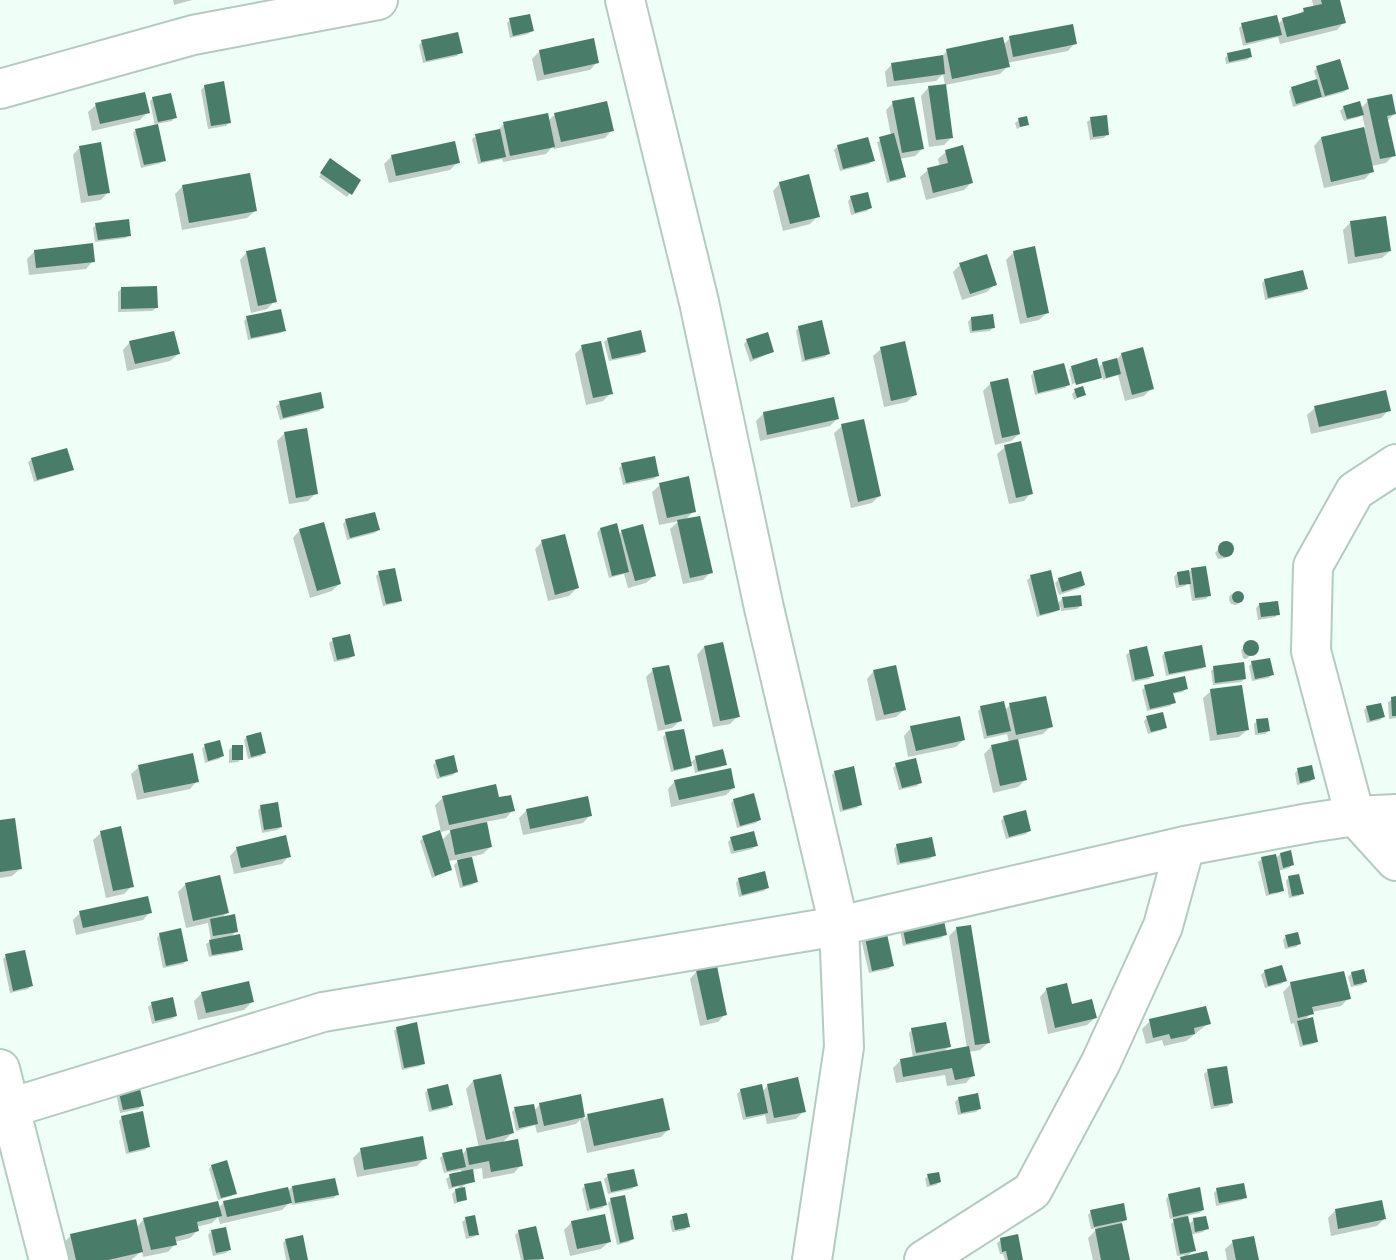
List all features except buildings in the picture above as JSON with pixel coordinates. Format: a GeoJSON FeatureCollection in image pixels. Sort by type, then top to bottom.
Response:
{"type":"FeatureCollection","features":[{"type":"Feature","properties":{"kind":"street"},"geometry":{"type":"LineString","coordinates":[[0,89],[193,35],[378,0]]}},
{"type":"Feature","properties":{"kind":"street"},"geometry":{"type":"LineString","coordinates":[[625,0],[699,302],[764,608],[839,926],[844,1047],[812,1260]]}},
{"type":"Feature","properties":{"kind":"street"},"geometry":{"type":"LineString","coordinates":[[1396,464],[1354,491],[1313,566],[1311,651],[1355,816],[1396,862]]}},
{"type":"Feature","properties":{"kind":"street"},"geometry":{"type":"LineString","coordinates":[[10,1108],[323,1012],[839,926],[1185,846],[1355,816],[1396,814]]}},
{"type":"Feature","properties":{"kind":"street"},"geometry":{"type":"LineString","coordinates":[[925,1260],[1032,1191],[1101,1062],[1163,926],[1185,846]]}},
{"type":"Feature","properties":{"kind":"street"},"geometry":{"type":"LineString","coordinates":[[0,1069],[49,1260]]}}]}
